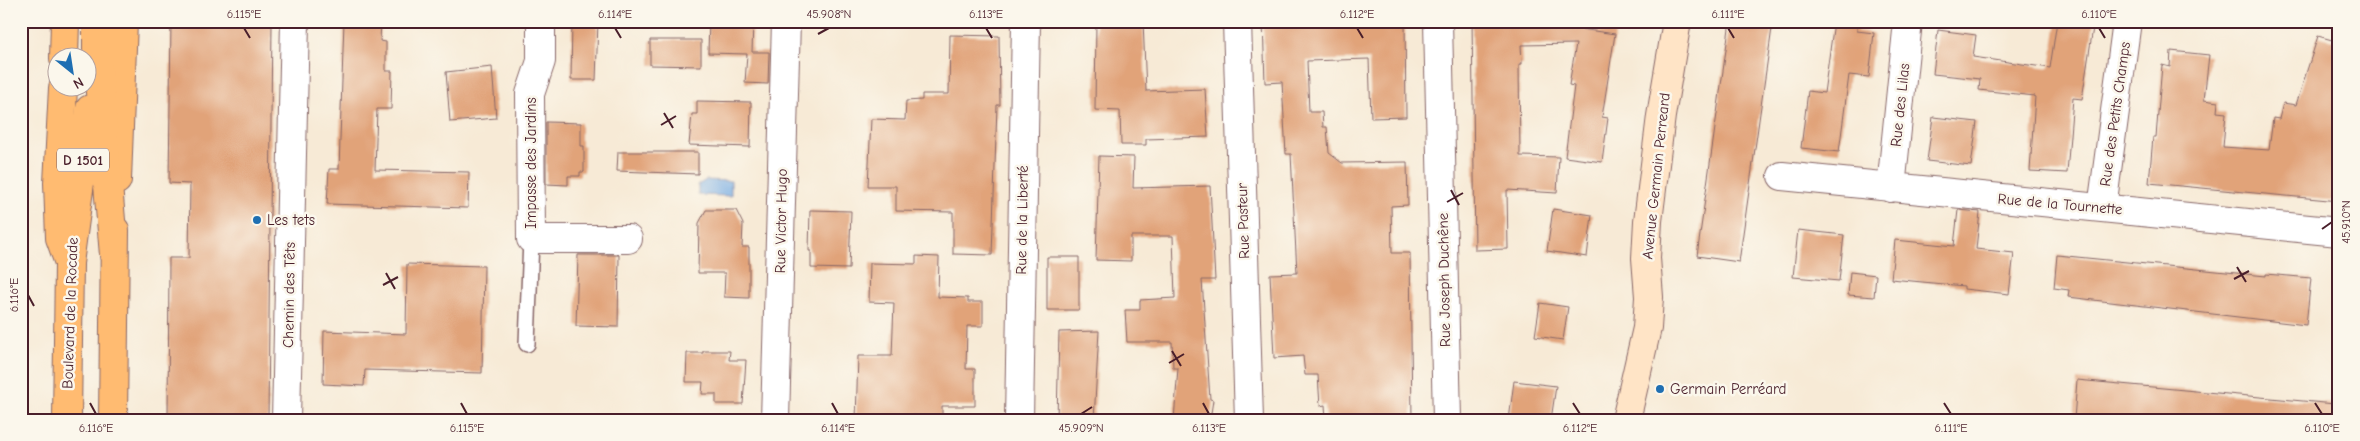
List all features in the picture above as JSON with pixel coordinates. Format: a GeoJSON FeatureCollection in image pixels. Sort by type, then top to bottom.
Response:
{"type":"FeatureCollection","features":[{"type":"Feature","properties":{"kind":"main road"},"geometry":{"type":"LineString","coordinates":[[64,48],[65,21]]}},
{"type":"Feature","properties":{"kind":"main road","name":"Boulevard de la Rocade"},"geometry":{"type":"LineString","coordinates":[[97,21],[97,48]]}},
{"type":"Feature","properties":{"kind":"main road"},"geometry":{"type":"LineString","coordinates":[[114,255],[123,21]]}},
{"type":"Feature","properties":{"kind":"main road","name":"Avenue Germain Perreard"},"geometry":{"type":"LineString","coordinates":[[1626,420],[1647,328],[1649,297],[1646,258],[1648,221],[1661,116],[1677,21]]}},
{"type":"Feature","properties":{"kind":"main road","name":"Boulevard de la Rocade"},"geometry":{"type":"LineString","coordinates":[[98,70],[114,255],[113,420]]}},
{"type":"Feature","properties":{"kind":"main road"},"geometry":{"type":"LineString","coordinates":[[62,98],[58,184],[60,238],[69,262]]}},
{"type":"Feature","properties":{"kind":"main road","name":"Boulevard de la Rocade"},"geometry":{"type":"LineString","coordinates":[[67,420],[69,262],[92,98]]}},
{"type":"Feature","properties":{"kind":"street","name":"Chemin des Têts"},"geometry":{"type":"LineString","coordinates":[[286,420],[294,21]]}},
{"type":"Feature","properties":{"kind":"street","name":"Impasse des Jardins"},"geometry":{"type":"LineString","coordinates":[[542,21],[541,61],[530,94],[531,239],[628,239]]}},
{"type":"Feature","properties":{"kind":"street","name":"Rue Victor Hugo"},"geometry":{"type":"LineString","coordinates":[[776,420],[786,21]]}},
{"type":"Feature","properties":{"kind":"street","name":"Rue de la Liberté"},"geometry":{"type":"LineString","coordinates":[[1019,420],[1026,21]]}},
{"type":"Feature","properties":{"kind":"street","name":"Rue Pasteur"},"geometry":{"type":"LineString","coordinates":[[1237,21],[1249,420]]}},
{"type":"Feature","properties":{"kind":"street","name":"Rue Joseph Duchêne"},"geometry":{"type":"LineString","coordinates":[[1438,21],[1446,420]]}},
{"type":"Feature","properties":{"kind":"street","name":"Rue des Lilas"},"geometry":{"type":"LineString","coordinates":[[1891,188],[1908,21]]}},
{"type":"Feature","properties":{"kind":"street","name":"Rue des Petits Champs"},"geometry":{"type":"LineString","coordinates":[[2102,208],[2127,21]]}},
{"type":"Feature","properties":{"kind":"street","name":"Rue de la Tournette"},"geometry":{"type":"LineString","coordinates":[[1782,176],[2339,232]]}},
{"type":"Feature","properties":{"kind":"lane"},"geometry":{"type":"LineString","coordinates":[[527,344],[531,239]]}},
{"type":"Feature","properties":{"kind":"water"},"geometry":{"type":"Polygon","coordinates":[[[706,180],[731,181],[731,196],[698,195],[698,185],[706,180]]]}},
{"type":"Feature","properties":{"kind":"building"},"geometry":{"type":"Polygon","coordinates":[[[171,21],[272,21],[268,420],[168,420],[169,258],[189,258],[190,184],[169,183],[171,21]]]}},
{"type":"Feature","properties":{"kind":"building"},"geometry":{"type":"Polygon","coordinates":[[[344,21],[381,21],[380,41],[386,42],[386,71],[392,71],[391,109],[377,109],[375,170],[469,172],[468,208],[327,204],[329,169],[339,169],[344,21]]]}},
{"type":"Feature","properties":{"kind":"building"},"geometry":{"type":"Polygon","coordinates":[[[572,21],[598,21],[596,80],[571,80],[572,21]]]}},
{"type":"Feature","properties":{"kind":"building"},"geometry":{"type":"Polygon","coordinates":[[[709,21],[753,21],[752,52],[769,52],[768,84],[745,83],[747,54],[708,53],[709,21]]]}},
{"type":"Feature","properties":{"kind":"building"},"geometry":{"type":"Polygon","coordinates":[[[1096,21],[1143,21],[1146,91],[1205,89],[1208,137],[1146,139],[1146,145],[1121,145],[1120,111],[1095,110],[1096,21]]]}},
{"type":"Feature","properties":{"kind":"building"},"geometry":{"type":"Polygon","coordinates":[[[1263,21],[1405,21],[1406,117],[1371,118],[1369,59],[1307,61],[1309,112],[1322,112],[1323,127],[1327,127],[1329,153],[1342,163],[1407,162],[1408,205],[1391,206],[1392,253],[1410,253],[1412,420],[1326,420],[1325,405],[1320,406],[1318,375],[1305,375],[1303,356],[1274,358],[1270,274],[1297,273],[1291,154],[1286,154],[1282,82],[1265,83],[1263,21]]]}},
{"type":"Feature","properties":{"kind":"building"},"geometry":{"type":"Polygon","coordinates":[[[1472,21],[1546,21],[1546,24],[1615,34],[1602,117],[1608,118],[1602,162],[1565,157],[1574,86],[1569,85],[1576,44],[1521,45],[1522,64],[1519,64],[1520,156],[1559,157],[1557,193],[1507,190],[1508,249],[1475,250],[1472,21]]]}},
{"type":"Feature","properties":{"kind":"building"},"geometry":{"type":"Polygon","coordinates":[[[1730,21],[1773,21],[1739,262],[1697,256],[1730,21]]]}},
{"type":"Feature","properties":{"kind":"building"},"geometry":{"type":"Polygon","coordinates":[[[2057,21],[2094,21],[2082,99],[2073,98],[2067,173],[2030,171],[2035,96],[1979,90],[1980,79],[1933,74],[1938,30],[1976,35],[1973,57],[2050,68],[2057,21]]]}},
{"type":"Feature","properties":{"kind":"building"},"geometry":{"type":"Polygon","coordinates":[[[1834,22],[1857,26],[1857,31],[1874,33],[1869,77],[1849,75],[1839,152],[1801,148],[1808,91],[1824,93],[1834,22]]]}},
{"type":"Feature","properties":{"kind":"building"},"geometry":{"type":"Polygon","coordinates":[[[950,35],[999,36],[1000,105],[997,105],[992,255],[953,254],[953,212],[896,211],[896,186],[868,186],[871,119],[905,120],[906,101],[922,100],[922,94],[949,94],[950,35]]]}},
{"type":"Feature","properties":{"kind":"building"},"geometry":{"type":"Polygon","coordinates":[[[2318,36],[2339,42],[2339,201],[2149,183],[2153,137],[2156,137],[2162,65],[2170,67],[2171,51],[2209,55],[2204,100],[2218,102],[2217,112],[2226,113],[2223,147],[2269,150],[2273,118],[2279,119],[2283,103],[2296,105],[2318,36]]]}},
{"type":"Feature","properties":{"kind":"building"},"geometry":{"type":"Polygon","coordinates":[[[650,40],[701,40],[701,66],[650,65],[650,40]]]}},
{"type":"Feature","properties":{"kind":"building"},"geometry":{"type":"Polygon","coordinates":[[[492,67],[496,118],[450,122],[446,72],[492,67]]]}},
{"type":"Feature","properties":{"kind":"building"},"geometry":{"type":"Polygon","coordinates":[[[697,101],[751,102],[750,147],[689,145],[692,114],[697,114],[697,101]]]}},
{"type":"Feature","properties":{"kind":"building"},"geometry":{"type":"Polygon","coordinates":[[[1933,117],[1977,122],[1971,166],[1927,161],[1933,117]]]}},
{"type":"Feature","properties":{"kind":"building"},"geometry":{"type":"Polygon","coordinates":[[[546,122],[581,123],[581,146],[584,146],[584,172],[580,172],[580,176],[568,176],[568,185],[546,184],[546,122]]]}},
{"type":"Feature","properties":{"kind":"building"},"geometry":{"type":"Polygon","coordinates":[[[618,152],[698,152],[698,174],[617,171],[618,152]]]}},
{"type":"Feature","properties":{"kind":"building"},"geometry":{"type":"Polygon","coordinates":[[[1099,156],[1134,157],[1133,188],[1210,186],[1215,280],[1202,280],[1210,399],[1213,400],[1210,420],[1174,420],[1178,368],[1173,368],[1172,342],[1127,342],[1125,310],[1140,310],[1140,300],[1175,298],[1173,236],[1131,236],[1131,261],[1096,260],[1099,156]]]}},
{"type":"Feature","properties":{"kind":"building"},"geometry":{"type":"Polygon","coordinates":[[[1553,209],[1592,215],[1587,257],[1547,251],[1553,209]]]}},
{"type":"Feature","properties":{"kind":"building"},"geometry":{"type":"Polygon","coordinates":[[[706,210],[736,210],[743,224],[742,247],[749,247],[749,298],[724,297],[725,273],[698,273],[699,223],[706,210]]]}},
{"type":"Feature","properties":{"kind":"building"},"geometry":{"type":"Polygon","coordinates":[[[810,210],[851,211],[849,269],[811,268],[811,251],[809,251],[810,210]]]}},
{"type":"Feature","properties":{"kind":"building"},"geometry":{"type":"Polygon","coordinates":[[[1958,210],[1980,212],[1976,249],[2014,253],[2009,294],[1964,289],[1964,286],[1891,279],[1895,240],[1954,246],[1958,210]]]}},
{"type":"Feature","properties":{"kind":"building"},"geometry":{"type":"Polygon","coordinates":[[[1798,230],[1844,235],[1839,281],[1793,277],[1798,230]]]}},
{"type":"Feature","properties":{"kind":"building"},"geometry":{"type":"Polygon","coordinates":[[[578,255],[619,255],[618,327],[576,326],[578,255]]]}},
{"type":"Feature","properties":{"kind":"building"},"geometry":{"type":"Polygon","coordinates":[[[2057,255],[2266,276],[2266,274],[2311,278],[2306,325],[2068,297],[2069,290],[2054,288],[2057,255]]]}},
{"type":"Feature","properties":{"kind":"building"},"geometry":{"type":"Polygon","coordinates":[[[916,256],[939,257],[938,297],[968,298],[968,302],[983,302],[983,326],[967,326],[966,369],[975,369],[975,406],[942,406],[942,416],[900,415],[900,420],[856,420],[858,356],[892,356],[894,303],[869,302],[870,263],[916,264],[916,256]]]}},
{"type":"Feature","properties":{"kind":"building"},"geometry":{"type":"Polygon","coordinates":[[[1047,257],[1079,257],[1079,310],[1047,310],[1047,257]]]}},
{"type":"Feature","properties":{"kind":"building"},"geometry":{"type":"Polygon","coordinates":[[[407,264],[484,266],[482,373],[365,370],[364,386],[323,384],[324,331],[406,334],[407,264]]]}},
{"type":"Feature","properties":{"kind":"building"},"geometry":{"type":"Polygon","coordinates":[[[1850,272],[1876,275],[1874,297],[1848,295],[1850,272]]]}},
{"type":"Feature","properties":{"kind":"building"},"geometry":{"type":"Polygon","coordinates":[[[1540,303],[1568,307],[1563,340],[1535,336],[1540,303]]]}},
{"type":"Feature","properties":{"kind":"building"},"geometry":{"type":"Polygon","coordinates":[[[1099,331],[1094,420],[1057,420],[1059,332],[1099,331]]]}},
{"type":"Feature","properties":{"kind":"building"},"geometry":{"type":"Polygon","coordinates":[[[703,351],[730,351],[729,360],[746,360],[743,404],[716,404],[716,394],[702,394],[703,382],[686,382],[687,353],[703,353],[703,351]]]}},
{"type":"Feature","properties":{"kind":"building"},"geometry":{"type":"Polygon","coordinates":[[[2077,380],[2335,404],[2335,420],[2074,420],[2077,380]]]}},
{"type":"Feature","properties":{"kind":"building"},"geometry":{"type":"Polygon","coordinates":[[[1514,381],[1556,386],[1551,420],[1509,420],[1514,381]]]}},
{"type":"Feature","properties":{"kind":"place","name":"Les tets"},"geometry":{"type":"Point","coordinates":[257,220]}},
{"type":"Feature","properties":{"kind":"place","name":"Germain Perréard"},"geometry":{"type":"Point","coordinates":[1660,389]}}]}
